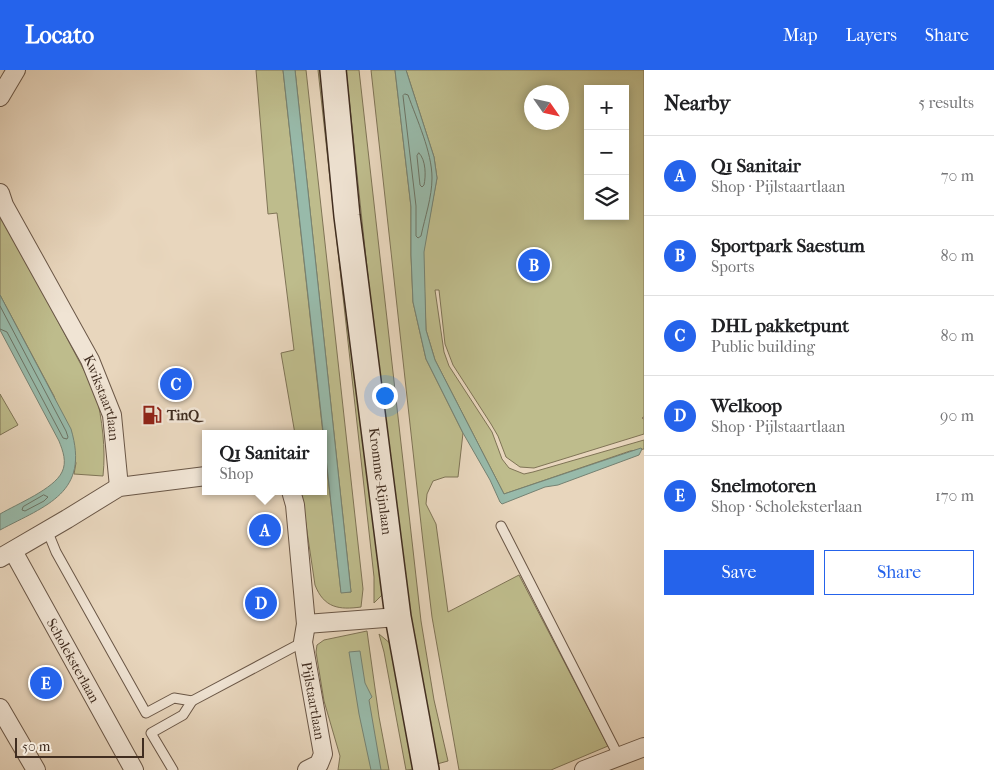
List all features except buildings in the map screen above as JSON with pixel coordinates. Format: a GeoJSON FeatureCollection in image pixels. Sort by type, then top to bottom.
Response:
{"type":"FeatureCollection","features":[{"type":"Feature","properties":{"kind":"street"},"geometry":{"type":"LineString","coordinates":[[0,97],[16,70]]}},
{"type":"Feature","properties":{"kind":"street","name":"Kromme-Rijnlaan"},"geometry":{"type":"LineString","coordinates":[[334,70],[348,226],[398,618],[426,770]]}},
{"type":"Feature","properties":{"kind":"street","name":"Kwikstaartlaan"},"geometry":{"type":"LineString","coordinates":[[0,193],[4,205],[90,360],[112,415],[119,486]]}},
{"type":"Feature","properties":{"kind":"street"},"geometry":{"type":"LineString","coordinates":[[6,554],[119,486],[202,476]]}},
{"type":"Feature","properties":{"kind":"street","name":"Pijlstaartlaan"},"geometry":{"type":"LineString","coordinates":[[292,495],[295,505],[306,624],[303,642],[323,754],[319,764],[307,770]]}},
{"type":"Feature","properties":{"kind":"street","name":"Scholeksterlaan"},"geometry":{"type":"LineString","coordinates":[[6,554],[134,770]]}},
{"type":"Feature","properties":{"kind":"street"},"geometry":{"type":"LineString","coordinates":[[306,624],[398,618]]}},
{"type":"Feature","properties":{"kind":"street"},"geometry":{"type":"LineString","coordinates":[[2,716],[36,770]]}},
{"type":"Feature","properties":{"kind":"street"},"geometry":{"type":"LineString","coordinates":[[584,770],[644,747]]}},
{"type":"Feature","properties":{"kind":"lane"},"geometry":{"type":"LineString","coordinates":[[500,526],[619,757]]}},
{"type":"Feature","properties":{"kind":"lane"},"geometry":{"type":"LineString","coordinates":[[47,530],[56,552],[146,713],[174,698],[192,701]]}},
{"type":"Feature","properties":{"kind":"lane"},"geometry":{"type":"LineString","coordinates":[[173,770],[151,733],[183,715],[192,701],[303,642]]}},
{"type":"Feature","properties":{"kind":"shaded area"},"geometry":{"type":"Polygon","coordinates":[[[256,70],[283,70],[323,430],[294,430],[281,353],[294,350],[277,213],[268,214],[256,70]]]}},
{"type":"Feature","properties":{"kind":"shaded area"},"geometry":{"type":"Polygon","coordinates":[[[295,70],[306,70],[363,589],[361,607],[346,608],[333,606],[323,599],[319,593],[315,585],[302,495],[327,495],[327,468],[341,592],[351,592],[295,70]]]}},
{"type":"Feature","properties":{"kind":"shaded area"},"geometry":{"type":"Polygon","coordinates":[[[318,70],[330,70],[385,592],[374,603],[374,577],[318,70]]]}},
{"type":"Feature","properties":{"kind":"shaded area"},"geometry":{"type":"Polygon","coordinates":[[[346,70],[359,70],[421,621],[434,700],[448,761],[437,764],[418,688],[383,418],[346,70]]]}},
{"type":"Feature","properties":{"kind":"shaded area"},"geometry":{"type":"Polygon","coordinates":[[[371,70],[395,70],[411,207],[413,302],[426,359],[463,433],[458,477],[445,477],[433,481],[427,494],[426,504],[436,524],[448,612],[519,575],[608,746],[551,770],[459,770],[432,617],[371,70]]]}},
{"type":"Feature","properties":{"kind":"shaded area"},"geometry":{"type":"Polygon","coordinates":[[[406,70],[644,70],[644,417],[642,418],[644,419],[644,434],[534,468],[520,467],[506,457],[498,436],[453,365],[445,344],[439,290],[435,290],[444,352],[449,366],[492,432],[502,459],[509,468],[524,474],[644,440],[644,449],[630,451],[504,494],[435,360],[426,330],[423,252],[437,178],[434,157],[406,70]]]}},
{"type":"Feature","properties":{"kind":"shaded area"},"geometry":{"type":"Polygon","coordinates":[[[0,212],[96,393],[103,434],[103,476],[74,474],[76,463],[54,396],[0,295],[0,212]]]}},
{"type":"Feature","properties":{"kind":"shaded area"},"geometry":{"type":"Polygon","coordinates":[[[0,394],[18,425],[0,435],[0,394]]]}},
{"type":"Feature","properties":{"kind":"shaded area"},"geometry":{"type":"Polygon","coordinates":[[[367,631],[379,717],[389,770],[338,770],[340,756],[324,701],[316,652],[317,645],[324,640],[367,631]]]}},
{"type":"Feature","properties":{"kind":"shaded area"},"geometry":{"type":"Polygon","coordinates":[[[379,634],[391,644],[415,769],[406,770],[379,634]]]}},
{"type":"Feature","properties":{"kind":"water"},"geometry":{"type":"Polygon","coordinates":[[[283,70],[295,70],[351,592],[341,593],[327,467],[327,430],[323,430],[283,70]]]}},
{"type":"Feature","properties":{"kind":"water"},"geometry":{"type":"Polygon","coordinates":[[[395,70],[406,70],[434,157],[437,178],[424,252],[426,330],[435,360],[504,494],[641,448],[639,455],[558,485],[545,487],[502,504],[500,502],[426,359],[413,302],[411,207],[395,70]]]}},
{"type":"Feature","properties":{"kind":"water"},"geometry":{"type":"Polygon","coordinates":[[[0,295],[71,429],[75,451],[75,468],[69,482],[60,494],[48,504],[0,530],[0,514],[34,496],[51,484],[62,472],[64,460],[59,441],[0,330],[0,295]]]}},
{"type":"Feature","properties":{"kind":"water"},"geometry":{"type":"Polygon","coordinates":[[[360,651],[365,683],[372,697],[369,700],[381,770],[371,770],[359,714],[349,652],[360,651]]]}},
{"type":"Feature","properties":{"kind":"place","name":"Sportpark Saestum"},"geometry":{"type":"Point","coordinates":[534,265]}},
{"type":"Feature","properties":{"kind":"place","name":"DHL pakketpunt"},"geometry":{"type":"Point","coordinates":[176,384]}},
{"type":"Feature","properties":{"kind":"place","name":"TinQ"},"geometry":{"type":"Point","coordinates":[152,415]}},
{"type":"Feature","properties":{"kind":"place","name":"Q1 Sanitair"},"geometry":{"type":"Point","coordinates":[265,530]}},
{"type":"Feature","properties":{"kind":"place","name":"Welkoop"},"geometry":{"type":"Point","coordinates":[261,603]}},
{"type":"Feature","properties":{"kind":"place","name":"Snelmotoren"},"geometry":{"type":"Point","coordinates":[46,683]}}]}
